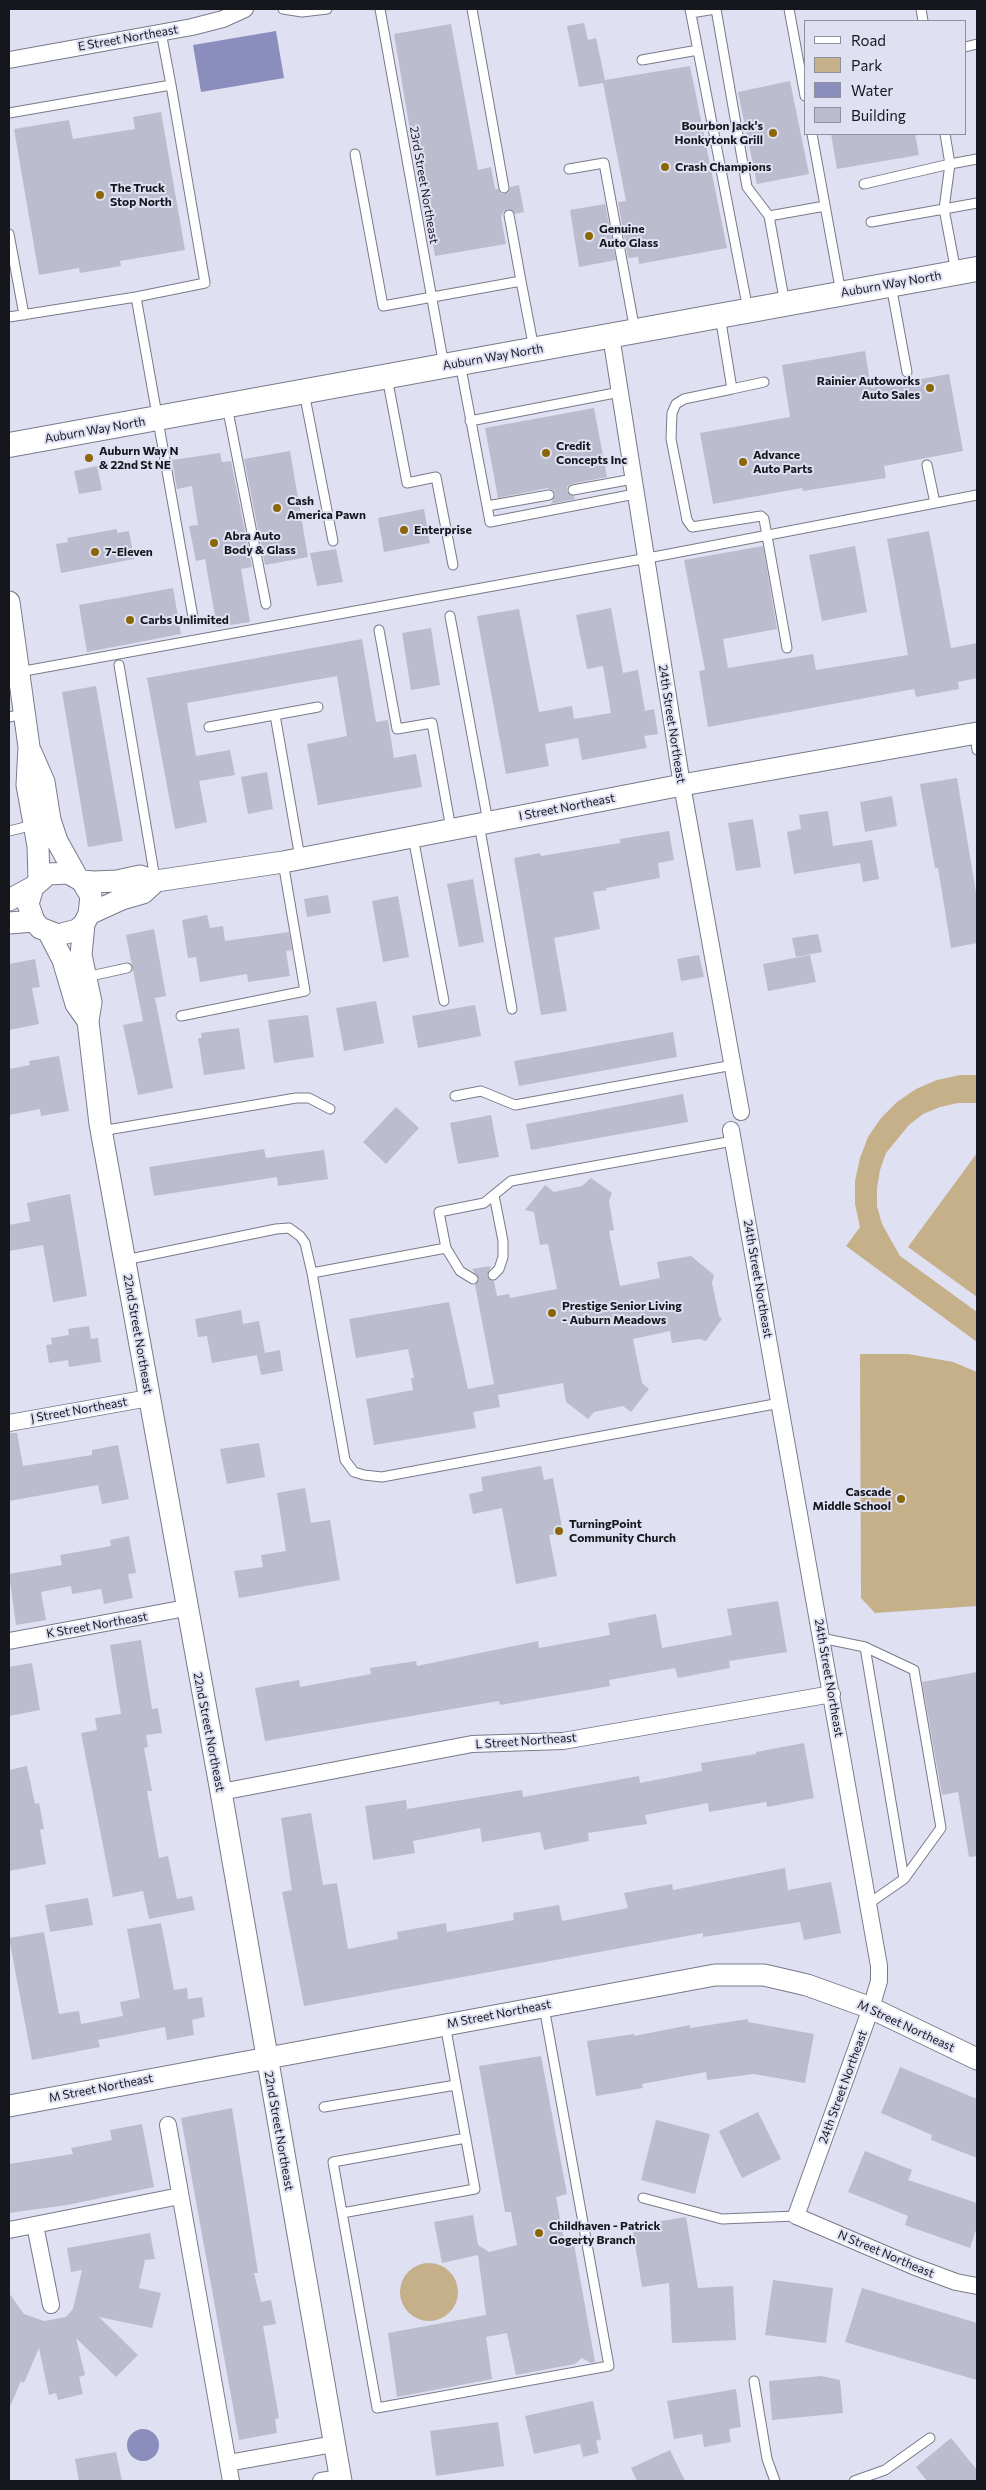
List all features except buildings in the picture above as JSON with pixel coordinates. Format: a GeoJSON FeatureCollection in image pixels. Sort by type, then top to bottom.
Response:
{"type":"FeatureCollection","features":[{"type":"Feature","properties":{"kind":"main road","name":"Auburn Way North"},"geometry":{"type":"LineString","coordinates":[[9,445],[967,271]]}},
{"type":"Feature","properties":{"kind":"street","name":"E Street Northeast"},"geometry":{"type":"LineString","coordinates":[[9,60],[223,19],[245,9]]}},
{"type":"Feature","properties":{"kind":"street","name":"24th Street Northeast"},"geometry":{"type":"LineString","coordinates":[[611,336],[682,785],[741,1112]]}},
{"type":"Feature","properties":{"kind":"street"},"geometry":{"type":"LineString","coordinates":[[9,602],[17,672],[16,716],[44,782],[50,820],[57,841],[91,896],[87,919]]}},
{"type":"Feature","properties":{"kind":"street","name":"I Street Northeast"},"geometry":{"type":"LineString","coordinates":[[9,900],[57,872],[94,882],[117,881],[140,876],[156,881],[291,860],[682,785],[976,739]]}},
{"type":"Feature","properties":{"kind":"street"},"geometry":{"type":"LineString","coordinates":[[29,747],[27,785],[38,846],[36,883],[28,904],[41,927]]}},
{"type":"Feature","properties":{"kind":"street","name":"I Street Northeast"},"geometry":{"type":"LineString","coordinates":[[9,923],[41,927],[68,934],[87,919],[122,899],[143,893],[156,881]]}},
{"type":"Feature","properties":{"kind":"street","name":"22nd Street Northeast"},"geometry":{"type":"LineString","coordinates":[[87,919],[81,955],[91,1002],[88,1020],[101,1131],[186,1608],[221,1792],[334,2444],[334,2480]]}},
{"type":"Feature","properties":{"kind":"street","name":"22nd Street Northeast"},"geometry":{"type":"LineString","coordinates":[[41,927],[63,960],[76,1004],[88,1020]]}},
{"type":"Feature","properties":{"kind":"street","name":"24th Street Northeast"},"geometry":{"type":"LineString","coordinates":[[732,1135],[879,1966],[879,1981],[871,2008],[796,2216]]}},
{"type":"Feature","properties":{"kind":"street","name":"J Street Northeast"},"geometry":{"type":"LineString","coordinates":[[9,1423],[149,1398]]}},
{"type":"Feature","properties":{"kind":"street","name":"K Street Northeast"},"geometry":{"type":"LineString","coordinates":[[9,1641],[186,1608]]}},
{"type":"Feature","properties":{"kind":"street","name":"L Street Northeast"},"geometry":{"type":"LineString","coordinates":[[221,1792],[472,1744],[563,1741],[832,1694]]}},
{"type":"Feature","properties":{"kind":"street","name":"M Street Northeast"},"geometry":{"type":"LineString","coordinates":[[9,2106],[544,2005],[714,1975],[764,1975],[808,1985],[871,2008],[977,2059]]}},
{"type":"Feature","properties":{"kind":"street"},"geometry":{"type":"LineString","coordinates":[[168,2125],[231,2481]]}},
{"type":"Feature","properties":{"kind":"street"},"geometry":{"type":"LineString","coordinates":[[9,2230],[180,2196]]}},
{"type":"Feature","properties":{"kind":"street","name":"N Street Northeast"},"geometry":{"type":"LineString","coordinates":[[796,2216],[912,2266],[956,2282],[977,2286]]}},
{"type":"Feature","properties":{"kind":"street"},"geometry":{"type":"LineString","coordinates":[[35,2225],[51,2305]]}},
{"type":"Feature","properties":{"kind":"street"},"geometry":{"type":"LineString","coordinates":[[228,2463],[334,2444]]}},
{"type":"Feature","properties":{"kind":"lane"},"geometry":{"type":"LineString","coordinates":[[283,9],[302,12],[327,9]]}},
{"type":"Feature","properties":{"kind":"lane","name":"23rd Street Northeast"},"geometry":{"type":"LineString","coordinates":[[380,9],[431,297],[470,421],[487,506]]}},
{"type":"Feature","properties":{"kind":"lane"},"geometry":{"type":"LineString","coordinates":[[472,9],[504,188]]}},
{"type":"Feature","properties":{"kind":"lane"},"geometry":{"type":"LineString","coordinates":[[748,310],[691,11],[716,9],[747,187],[769,216],[785,304]]}},
{"type":"Feature","properties":{"kind":"lane"},"geometry":{"type":"LineString","coordinates":[[789,9],[804,91]]}},
{"type":"Feature","properties":{"kind":"lane"},"geometry":{"type":"LineString","coordinates":[[9,317],[136,297],[205,283],[161,32]]}},
{"type":"Feature","properties":{"kind":"lane"},"geometry":{"type":"LineString","coordinates":[[642,60],[698,50]]}},
{"type":"Feature","properties":{"kind":"lane"},"geometry":{"type":"LineString","coordinates":[[9,113],[171,85]]}},
{"type":"Feature","properties":{"kind":"lane"},"geometry":{"type":"LineString","coordinates":[[812,135],[841,294]]}},
{"type":"Feature","properties":{"kind":"lane"},"geometry":{"type":"LineString","coordinates":[[945,135],[950,164],[944,209],[967,271]]}},
{"type":"Feature","properties":{"kind":"lane"},"geometry":{"type":"LineString","coordinates":[[355,154],[383,306],[521,281]]}},
{"type":"Feature","properties":{"kind":"lane"},"geometry":{"type":"LineString","coordinates":[[864,184],[977,159]]}},
{"type":"Feature","properties":{"kind":"lane"},"geometry":{"type":"LineString","coordinates":[[569,169],[604,163],[635,331]]}},
{"type":"Feature","properties":{"kind":"lane"},"geometry":{"type":"LineString","coordinates":[[871,222],[977,202]]}},
{"type":"Feature","properties":{"kind":"lane"},"geometry":{"type":"LineString","coordinates":[[769,216],[825,206]]}},
{"type":"Feature","properties":{"kind":"lane"},"geometry":{"type":"LineString","coordinates":[[509,215],[534,350]]}},
{"type":"Feature","properties":{"kind":"lane"},"geometry":{"type":"LineString","coordinates":[[9,234],[24,315]]}},
{"type":"Feature","properties":{"kind":"lane"},"geometry":{"type":"LineString","coordinates":[[892,284],[907,372]]}},
{"type":"Feature","properties":{"kind":"lane"},"geometry":{"type":"LineString","coordinates":[[136,297],[193,617]]}},
{"type":"Feature","properties":{"kind":"lane"},"geometry":{"type":"LineString","coordinates":[[720,316],[732,389]]}},
{"type":"Feature","properties":{"kind":"lane"},"geometry":{"type":"LineString","coordinates":[[387,376],[407,483],[436,477],[453,565]]}},
{"type":"Feature","properties":{"kind":"lane"},"geometry":{"type":"LineString","coordinates":[[764,382],[684,398],[676,404],[672,413],[671,438],[687,520],[692,526],[760,516],[764,519],[786,648]]}},
{"type":"Feature","properties":{"kind":"lane"},"geometry":{"type":"LineString","coordinates":[[304,392],[333,541]]}},
{"type":"Feature","properties":{"kind":"lane"},"geometry":{"type":"LineString","coordinates":[[470,421],[620,392]]}},
{"type":"Feature","properties":{"kind":"lane"},"geometry":{"type":"LineString","coordinates":[[227,406],[266,604]]}},
{"type":"Feature","properties":{"kind":"lane"},"geometry":{"type":"LineString","coordinates":[[926,465],[935,503]]}},
{"type":"Feature","properties":{"kind":"lane"},"geometry":{"type":"LineString","coordinates":[[574,490],[634,486]]}},
{"type":"Feature","properties":{"kind":"lane"},"geometry":{"type":"LineString","coordinates":[[549,495],[487,506],[490,522],[634,486]]}},
{"type":"Feature","properties":{"kind":"lane"},"geometry":{"type":"LineString","coordinates":[[17,672],[646,558],[977,495]]}},
{"type":"Feature","properties":{"kind":"lane"},"geometry":{"type":"LineString","coordinates":[[450,616],[512,1009]]}},
{"type":"Feature","properties":{"kind":"lane"},"geometry":{"type":"LineString","coordinates":[[379,630],[397,730],[432,723],[451,829]]}},
{"type":"Feature","properties":{"kind":"lane"},"geometry":{"type":"LineString","coordinates":[[119,665],[156,881]]}},
{"type":"Feature","properties":{"kind":"lane"},"geometry":{"type":"LineString","coordinates":[[209,726],[318,707]]}},
{"type":"Feature","properties":{"kind":"lane"},"geometry":{"type":"LineString","coordinates":[[181,1016],[305,991],[274,715]]}},
{"type":"Feature","properties":{"kind":"lane"},"geometry":{"type":"LineString","coordinates":[[9,831],[34,825]]}},
{"type":"Feature","properties":{"kind":"lane"},"geometry":{"type":"LineString","coordinates":[[413,837],[444,1002]]}},
{"type":"Feature","properties":{"kind":"lane"},"geometry":{"type":"LineString","coordinates":[[85,977],[127,968]]}},
{"type":"Feature","properties":{"kind":"lane"},"geometry":{"type":"LineString","coordinates":[[455,1096],[482,1091],[515,1105],[732,1065]]}},
{"type":"Feature","properties":{"kind":"lane"},"geometry":{"type":"LineString","coordinates":[[101,1131],[296,1098],[309,1098],[330,1109]]}},
{"type":"Feature","properties":{"kind":"lane"},"geometry":{"type":"LineString","coordinates":[[474,1279],[460,1271],[446,1248],[439,1212],[484,1203],[512,1181],[732,1135]]}},
{"type":"Feature","properties":{"kind":"lane"},"geometry":{"type":"LineString","coordinates":[[493,1275],[499,1269],[503,1257],[503,1241],[494,1196]]}},
{"type":"Feature","properties":{"kind":"lane"},"geometry":{"type":"LineString","coordinates":[[124,1260],[289,1228],[305,1243],[345,1460],[354,1472],[364,1475],[382,1477],[780,1403]]}},
{"type":"Feature","properties":{"kind":"lane"},"geometry":{"type":"LineString","coordinates":[[312,1273],[446,1248]]}},
{"type":"Feature","properties":{"kind":"lane"},"geometry":{"type":"LineString","coordinates":[[822,1638],[865,1647],[914,1670],[941,1828],[904,1879],[868,1904]]}},
{"type":"Feature","properties":{"kind":"lane"},"geometry":{"type":"LineString","coordinates":[[865,1647],[904,1879]]}},
{"type":"Feature","properties":{"kind":"lane"},"geometry":{"type":"LineString","coordinates":[[466,2138],[333,2162],[377,2408],[609,2366],[544,2005]]}},
{"type":"Feature","properties":{"kind":"lane"},"geometry":{"type":"LineString","coordinates":[[342,2212],[475,2189],[445,2024]]}},
{"type":"Feature","properties":{"kind":"lane"},"geometry":{"type":"LineString","coordinates":[[324,2107],[456,2085]]}},
{"type":"Feature","properties":{"kind":"lane"},"geometry":{"type":"LineString","coordinates":[[643,2198],[722,2219],[796,2216]]}},
{"type":"Feature","properties":{"kind":"lane"},"geometry":{"type":"LineString","coordinates":[[754,2381],[767,2459],[775,2481]]}},
{"type":"Feature","properties":{"kind":"lane"},"geometry":{"type":"LineString","coordinates":[[854,2481],[885,2470],[930,2438]]}},
{"type":"Feature","properties":{"kind":"green space"},"geometry":{"type":"Polygon","coordinates":[[[960,1075],[977,1075],[977,1103],[958,1103],[940,1107],[923,1114],[909,1125],[886,1153],[880,1170],[877,1206],[882,1224],[900,1256],[977,1312],[977,1342],[846,1246],[860,1227],[855,1204],[855,1181],[860,1158],[868,1137],[881,1118],[897,1102],[916,1089],[937,1080],[960,1075]]]}},
{"type":"Feature","properties":{"kind":"green space"},"geometry":{"type":"Polygon","coordinates":[[[977,1153],[977,1297],[908,1247],[977,1153]]]}},
{"type":"Feature","properties":{"kind":"green space"},"geometry":{"type":"Polygon","coordinates":[[[860,1354],[908,1354],[953,1362],[977,1372],[977,1606],[875,1613],[861,1598],[860,1354]]]}},
{"type":"Feature","properties":{"kind":"green space"},"geometry":{"type":"Polygon","coordinates":[[[429,2263],[440,2265],[453,2276],[458,2292],[456,2303],[445,2316],[429,2321],[418,2319],[405,2308],[400,2292],[402,2281],[413,2268],[429,2263]]]}},
{"type":"Feature","properties":{"kind":"water"},"geometry":{"type":"Polygon","coordinates":[[[276,31],[284,78],[201,92],[193,45],[276,31]]]}},
{"type":"Feature","properties":{"kind":"water"},"geometry":{"type":"Polygon","coordinates":[[[143,2429],[149,2430],[154,2434],[158,2439],[158,2451],[154,2456],[149,2460],[143,2461],[137,2460],[132,2456],[128,2451],[127,2445],[128,2439],[132,2434],[137,2430],[143,2429]]]}},
{"type":"Feature","properties":{"kind":"place","name":"Bourbon Jack's Honkytonk Grill"},"geometry":{"type":"Point","coordinates":[773,133]}},
{"type":"Feature","properties":{"kind":"place","name":"Crash Champions"},"geometry":{"type":"Point","coordinates":[665,167]}},
{"type":"Feature","properties":{"kind":"place","name":"The Truck Stop North"},"geometry":{"type":"Point","coordinates":[100,195]}},
{"type":"Feature","properties":{"kind":"place","name":"Genuine Auto Glass"},"geometry":{"type":"Point","coordinates":[589,236]}},
{"type":"Feature","properties":{"kind":"place","name":"Rainier Autoworks Auto Sales"},"geometry":{"type":"Point","coordinates":[930,388]}},
{"type":"Feature","properties":{"kind":"place","name":"Credit Concepts Inc"},"geometry":{"type":"Point","coordinates":[546,453]}},
{"type":"Feature","properties":{"kind":"place","name":"Auburn Way N & 22nd St NE"},"geometry":{"type":"Point","coordinates":[89,458]}},
{"type":"Feature","properties":{"kind":"place","name":"Advance Auto Parts"},"geometry":{"type":"Point","coordinates":[743,462]}},
{"type":"Feature","properties":{"kind":"place","name":"Cash America Pawn"},"geometry":{"type":"Point","coordinates":[277,508]}},
{"type":"Feature","properties":{"kind":"place","name":"Enterprise"},"geometry":{"type":"Point","coordinates":[404,530]}},
{"type":"Feature","properties":{"kind":"place","name":"Abra Auto Body & Glass"},"geometry":{"type":"Point","coordinates":[214,543]}},
{"type":"Feature","properties":{"kind":"place","name":"7-Eleven"},"geometry":{"type":"Point","coordinates":[95,552]}},
{"type":"Feature","properties":{"kind":"place","name":"Carbs Unlimited"},"geometry":{"type":"Point","coordinates":[130,620]}},
{"type":"Feature","properties":{"kind":"place","name":"Prestige Senior Living - Auburn Meadows"},"geometry":{"type":"Point","coordinates":[552,1313]}},
{"type":"Feature","properties":{"kind":"place","name":"Cascade Middle School"},"geometry":{"type":"Point","coordinates":[901,1499]}},
{"type":"Feature","properties":{"kind":"place","name":"TurningPoint Community Church"},"geometry":{"type":"Point","coordinates":[559,1531]}},
{"type":"Feature","properties":{"kind":"place","name":"Childhaven - Patrick Gogerty Branch"},"geometry":{"type":"Point","coordinates":[539,2233]}}]}
